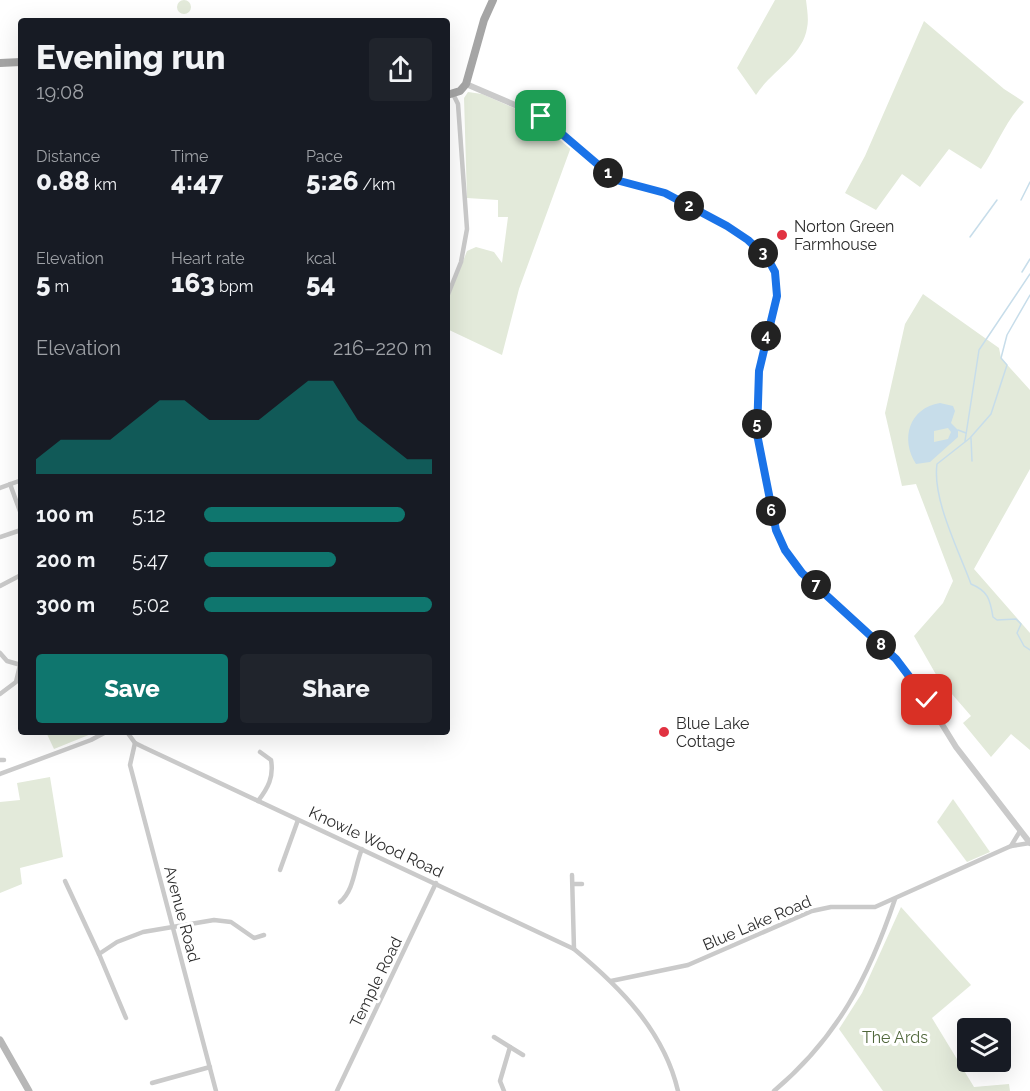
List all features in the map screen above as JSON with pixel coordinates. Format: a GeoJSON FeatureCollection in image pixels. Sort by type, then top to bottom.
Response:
{"type":"FeatureCollection","features":[{"type":"Feature","properties":{"kind":"main road"},"geometry":{"type":"LineString","coordinates":[[450,94],[466,84],[484,20],[493,0]]}},
{"type":"Feature","properties":{"kind":"main road"},"geometry":{"type":"LineString","coordinates":[[0,63],[18,63]]}},
{"type":"Feature","properties":{"kind":"main road"},"geometry":{"type":"LineString","coordinates":[[0,1040],[29,1091]]}},
{"type":"Feature","properties":{"kind":"street"},"geometry":{"type":"LineString","coordinates":[[466,84],[541,116],[616,180],[665,193],[727,226],[766,256],[775,272],[777,288],[759,371],[757,434],[768,497],[780,538],[802,573],[896,659],[927,700],[956,747],[1030,843]]}},
{"type":"Feature","properties":{"kind":"street"},"geometry":{"type":"LineString","coordinates":[[450,94],[458,105],[467,229],[461,262],[450,290]]}},
{"type":"Feature","properties":{"kind":"street"},"geometry":{"type":"LineString","coordinates":[[0,488],[18,481]]}},
{"type":"Feature","properties":{"kind":"street"},"geometry":{"type":"LineString","coordinates":[[10,484],[18,506]]}},
{"type":"Feature","properties":{"kind":"street"},"geometry":{"type":"LineString","coordinates":[[0,537],[18,531]]}},
{"type":"Feature","properties":{"kind":"street"},"geometry":{"type":"LineString","coordinates":[[0,586],[18,577]]}},
{"type":"Feature","properties":{"kind":"street"},"geometry":{"type":"LineString","coordinates":[[0,653],[7,661],[18,664]]}},
{"type":"Feature","properties":{"kind":"street"},"geometry":{"type":"LineString","coordinates":[[0,694],[16,682],[18,674]]}},
{"type":"Feature","properties":{"kind":"street"},"geometry":{"type":"LineString","coordinates":[[0,774],[100,735]]}},
{"type":"Feature","properties":{"kind":"street","name":"Knowle Wood Road"},"geometry":{"type":"LineString","coordinates":[[129,735],[135,743],[574,949],[610,981],[658,1040],[668,1058],[678,1091]]}},
{"type":"Feature","properties":{"kind":"street","name":"Avenue Road"},"geometry":{"type":"LineString","coordinates":[[135,743],[130,765],[216,1091]]}},
{"type":"Feature","properties":{"kind":"street"},"geometry":{"type":"LineString","coordinates":[[258,801],[268,788],[273,769],[271,760],[260,752]]}},
{"type":"Feature","properties":{"kind":"street"},"geometry":{"type":"LineString","coordinates":[[280,870],[298,820]]}},
{"type":"Feature","properties":{"kind":"street"},"geometry":{"type":"LineString","coordinates":[[1011,846],[1020,831]]}},
{"type":"Feature","properties":{"kind":"street","name":"Blue Lake Road"},"geometry":{"type":"LineString","coordinates":[[610,981],[688,965],[812,911],[831,907],[874,907],[1011,846],[1030,843]]}},
{"type":"Feature","properties":{"kind":"street"},"geometry":{"type":"LineString","coordinates":[[340,902],[347,896],[353,884],[355,867],[362,849]]}},
{"type":"Feature","properties":{"kind":"street"},"geometry":{"type":"LineString","coordinates":[[572,875],[574,949]]}},
{"type":"Feature","properties":{"kind":"street"},"geometry":{"type":"LineString","coordinates":[[65,880],[126,1018]]}},
{"type":"Feature","properties":{"kind":"street","name":"Temple Road"},"geometry":{"type":"LineString","coordinates":[[337,1091],[436,883]]}},
{"type":"Feature","properties":{"kind":"street"},"geometry":{"type":"LineString","coordinates":[[573,884],[582,884]]}},
{"type":"Feature","properties":{"kind":"street"},"geometry":{"type":"LineString","coordinates":[[774,1091],[796,1073],[824,1041],[855,997],[885,930],[895,899]]}},
{"type":"Feature","properties":{"kind":"street"},"geometry":{"type":"LineString","coordinates":[[99,954],[117,942],[143,932],[225,920],[254,938],[264,935]]}},
{"type":"Feature","properties":{"kind":"street"},"geometry":{"type":"LineString","coordinates":[[251,945],[254,938]]}},
{"type":"Feature","properties":{"kind":"street"},"geometry":{"type":"LineString","coordinates":[[494,1037],[522,1055]]}},
{"type":"Feature","properties":{"kind":"street"},"geometry":{"type":"LineString","coordinates":[[504,1091],[500,1082],[510,1047]]}},
{"type":"Feature","properties":{"kind":"street"},"geometry":{"type":"LineString","coordinates":[[152,1083],[210,1067]]}},
{"type":"Feature","properties":{"kind":"street"},"geometry":{"type":"LineString","coordinates":[[162,1072],[164,1080]]}},
{"type":"Feature","properties":{"kind":"green space"},"geometry":{"type":"Polygon","coordinates":[[[184,0],[189,2],[191,7],[189,12],[184,14],[179,12],[177,7],[179,2],[184,0]]]}},
{"type":"Feature","properties":{"kind":"green space"},"geometry":{"type":"Polygon","coordinates":[[[775,0],[806,0],[807,28],[804,38],[793,55],[756,95],[737,68],[775,0]]]}},
{"type":"Feature","properties":{"kind":"green space"},"geometry":{"type":"Polygon","coordinates":[[[924,21],[1004,89],[1024,102],[1006,125],[981,169],[949,149],[920,187],[902,174],[876,210],[845,193],[865,156],[924,21]]]}},
{"type":"Feature","properties":{"kind":"green space"},"geometry":{"type":"Polygon","coordinates":[[[468,92],[482,94],[539,119],[571,147],[519,289],[502,355],[450,330],[450,294],[467,251],[476,247],[494,252],[502,263],[508,217],[498,217],[498,200],[467,198],[464,98],[468,92]]]}},
{"type":"Feature","properties":{"kind":"green space"},"geometry":{"type":"Polygon","coordinates":[[[923,294],[999,348],[1001,358],[1030,390],[1030,469],[974,569],[1030,633],[1030,750],[1011,734],[991,757],[963,723],[971,716],[938,678],[914,636],[943,603],[953,581],[916,484],[902,486],[885,413],[905,324],[923,294]]]}},
{"type":"Feature","properties":{"kind":"green space"},"geometry":{"type":"Polygon","coordinates":[[[47,735],[89,735],[54,749],[47,735]]]}},
{"type":"Feature","properties":{"kind":"green space"},"geometry":{"type":"Polygon","coordinates":[[[50,777],[63,857],[20,868],[22,884],[0,893],[0,802],[20,800],[17,783],[50,777]]]}},
{"type":"Feature","properties":{"kind":"green space"},"geometry":{"type":"Polygon","coordinates":[[[953,799],[990,852],[967,862],[937,822],[953,799]]]}},
{"type":"Feature","properties":{"kind":"green space","name":"The Ards"},"geometry":{"type":"Polygon","coordinates":[[[901,907],[971,985],[932,1018],[957,1059],[957,1072],[965,1072],[974,1087],[1009,1084],[1010,1091],[883,1091],[839,1029],[862,993],[901,907]]]}},
{"type":"Feature","properties":{"kind":"water"},"geometry":{"type":"Polygon","coordinates":[[[940,403],[953,406],[955,411],[951,423],[958,430],[958,437],[930,462],[916,464],[909,445],[910,426],[921,411],[940,403]],[[948,428],[934,431],[934,442],[948,439],[951,432],[948,428]]]}},
{"type":"Feature","properties":{"kind":"waterway"},"geometry":{"type":"LineString","coordinates":[[1021,200],[1030,182]]}},
{"type":"Feature","properties":{"kind":"waterway"},"geometry":{"type":"LineString","coordinates":[[970,237],[997,200]]}},
{"type":"Feature","properties":{"kind":"waterway"},"geometry":{"type":"LineString","coordinates":[[1022,272],[1030,259]]}},
{"type":"Feature","properties":{"kind":"waterway"},"geometry":{"type":"LineString","coordinates":[[965,441],[979,350],[1030,274]]}},
{"type":"Feature","properties":{"kind":"waterway"},"geometry":{"type":"LineString","coordinates":[[1030,295],[1007,335],[1001,358],[1007,365],[991,414],[970,438],[937,464],[942,509],[971,584],[985,593],[991,605],[993,617],[997,620],[1016,619],[1021,624],[1017,633],[1024,646],[1030,650]]}},
{"type":"Feature","properties":{"kind":"waterway"},"geometry":{"type":"LineString","coordinates":[[958,430],[966,433]]}},
{"type":"Feature","properties":{"kind":"waterway"},"geometry":{"type":"LineString","coordinates":[[971,438],[972,461]]}},
{"type":"Feature","properties":{"kind":"place","name":"Norton Green Farmhouse"},"geometry":{"type":"Point","coordinates":[782,235]}},
{"type":"Feature","properties":{"kind":"place","name":"Blue Lake Cottage"},"geometry":{"type":"Point","coordinates":[664,732]}},
{"type":"Feature","properties":{"kind":"route"},"geometry":{"type":"LineString","coordinates":[[541,116],[621,184],[665,193],[727,226],[748,240],[768,259],[775,272],[777,296],[759,371],[757,434],[776,530],[785,550],[802,573],[896,659],[927,700]]}}]}
